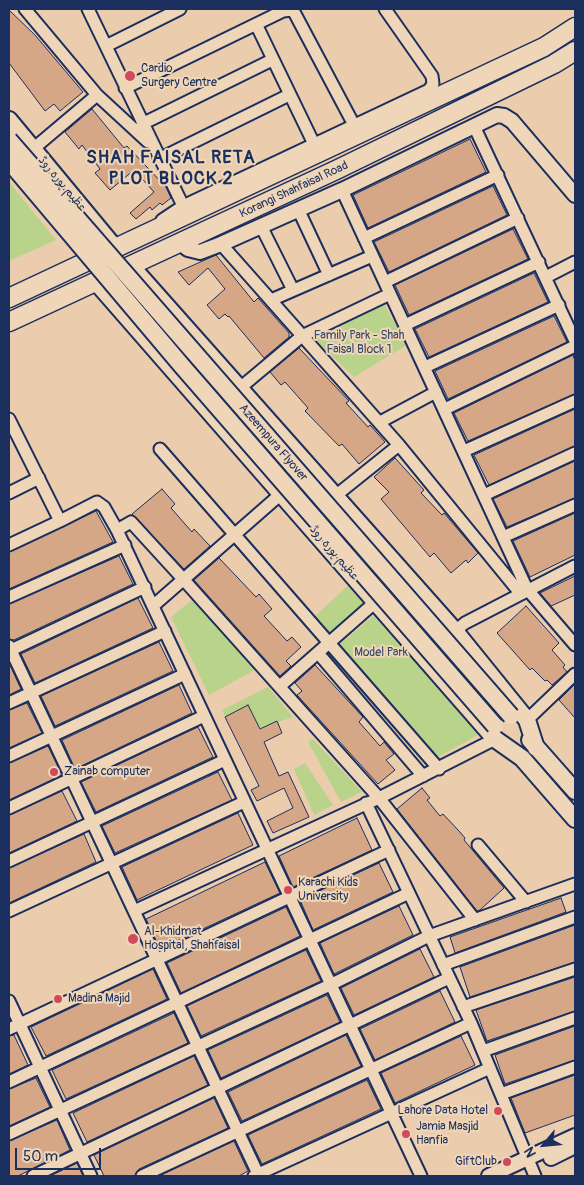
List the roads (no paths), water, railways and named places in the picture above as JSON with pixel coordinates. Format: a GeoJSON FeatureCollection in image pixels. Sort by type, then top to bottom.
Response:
{"type":"FeatureCollection","features":[{"type":"Feature","properties":{"kind":"main road","name":"Korangi Shahfaisal Road"},"geometry":{"type":"LineString","coordinates":[[9,298],[150,232],[185,210],[544,47],[575,27]]}},
{"type":"Feature","properties":{"kind":"main road","name":"Korangi Shahfaisal Road"},"geometry":{"type":"LineString","coordinates":[[9,322],[97,283],[136,272],[180,243],[336,170],[554,64],[575,51]]}},
{"type":"Feature","properties":{"kind":"main road","name":"عظیم پورہ روڈ"},"geometry":{"type":"LineString","coordinates":[[9,120],[115,248]]}},
{"type":"Feature","properties":{"kind":"main road","name":"Azeempura Flyover"},"geometry":{"type":"LineString","coordinates":[[9,140],[519,718],[536,748],[575,791]]}},
{"type":"Feature","properties":{"kind":"main road","name":"Azeempura Flyover"},"geometry":{"type":"LineString","coordinates":[[9,161],[495,732],[522,758],[575,818]]}},
{"type":"Feature","properties":{"kind":"main road"},"geometry":{"type":"LineString","coordinates":[[9,172],[65,238],[83,263]]}},
{"type":"Feature","properties":{"kind":"main road"},"geometry":{"type":"LineString","coordinates":[[65,238],[92,221]]}},
{"type":"Feature","properties":{"kind":"main road"},"geometry":{"type":"LineString","coordinates":[[115,305],[136,272],[455,632],[519,718]]}},
{"type":"Feature","properties":{"kind":"main road","name":"عظیم پورہ روڈ"},"geometry":{"type":"LineString","coordinates":[[97,283],[495,732]]}},
{"type":"Feature","properties":{"kind":"street"},"geometry":{"type":"LineString","coordinates":[[25,9],[97,94],[153,146]]}},
{"type":"Feature","properties":{"kind":"street"},"geometry":{"type":"LineString","coordinates":[[88,9],[185,210],[314,144],[430,90],[433,84],[432,76],[385,9]]}},
{"type":"Feature","properties":{"kind":"street"},"geometry":{"type":"LineString","coordinates":[[106,46],[180,9]]}},
{"type":"Feature","properties":{"kind":"street"},"geometry":{"type":"LineString","coordinates":[[125,88],[288,10],[296,13],[354,125]]}},
{"type":"Feature","properties":{"kind":"street"},"geometry":{"type":"LineString","coordinates":[[256,24],[314,144]]}},
{"type":"Feature","properties":{"kind":"street"},"geometry":{"type":"LineString","coordinates":[[142,124],[272,60]]}},
{"type":"Feature","properties":{"kind":"street"},"geometry":{"type":"LineString","coordinates":[[33,149],[97,94]]}},
{"type":"Feature","properties":{"kind":"street"},"geometry":{"type":"LineString","coordinates":[[159,159],[289,95]]}},
{"type":"Feature","properties":{"kind":"street"},"geometry":{"type":"LineString","coordinates":[[180,243],[200,252],[221,244],[342,190],[497,115],[504,116],[512,121],[575,195]]}},
{"type":"Feature","properties":{"kind":"street"},"geometry":{"type":"LineString","coordinates":[[474,126],[575,341]]}},
{"type":"Feature","properties":{"kind":"street"},"geometry":{"type":"LineString","coordinates":[[364,238],[498,175]]}},
{"type":"Feature","properties":{"kind":"street"},"geometry":{"type":"LineString","coordinates":[[342,190],[445,409],[503,537],[524,591]]}},
{"type":"Feature","properties":{"kind":"street"},"geometry":{"type":"LineString","coordinates":[[298,209],[329,275]]}},
{"type":"Feature","properties":{"kind":"street"},"geometry":{"type":"LineString","coordinates":[[385,282],[518,218]]}},
{"type":"Feature","properties":{"kind":"street"},"geometry":{"type":"LineString","coordinates":[[261,226],[294,290]]}},
{"type":"Feature","properties":{"kind":"street"},"geometry":{"type":"LineString","coordinates":[[221,244],[380,422],[524,591],[575,645]]}},
{"type":"Feature","properties":{"kind":"street"},"geometry":{"type":"LineString","coordinates":[[271,300],[372,256]]}},
{"type":"Feature","properties":{"kind":"street"},"geometry":{"type":"LineString","coordinates":[[405,325],[539,262]]}},
{"type":"Feature","properties":{"kind":"street"},"geometry":{"type":"LineString","coordinates":[[546,277],[575,262]]}},
{"type":"Feature","properties":{"kind":"street"},"geometry":{"type":"LineString","coordinates":[[240,388],[302,336],[390,294]]}},
{"type":"Feature","properties":{"kind":"street"},"geometry":{"type":"LineString","coordinates":[[424,367],[559,305]]}},
{"type":"Feature","properties":{"kind":"street"},"geometry":{"type":"LineString","coordinates":[[445,409],[575,346]]}},
{"type":"Feature","properties":{"kind":"street"},"geometry":{"type":"LineString","coordinates":[[380,422],[436,392]]}},
{"type":"Feature","properties":{"kind":"street"},"geometry":{"type":"LineString","coordinates":[[464,451],[575,401]]}},
{"type":"Feature","properties":{"kind":"street"},"geometry":{"type":"LineString","coordinates":[[9,420],[60,521]]}},
{"type":"Feature","properties":{"kind":"street"},"geometry":{"type":"LineString","coordinates":[[334,497],[399,445]]}},
{"type":"Feature","properties":{"kind":"street"},"geometry":{"type":"LineString","coordinates":[[160,449],[439,769]]}},
{"type":"Feature","properties":{"kind":"street"},"geometry":{"type":"LineString","coordinates":[[484,495],[575,453]]}},
{"type":"Feature","properties":{"kind":"street"},"geometry":{"type":"LineString","coordinates":[[9,493],[39,478]]}},
{"type":"Feature","properties":{"kind":"street"},"geometry":{"type":"LineString","coordinates":[[153,606],[282,493]]}},
{"type":"Feature","properties":{"kind":"street"},"geometry":{"type":"LineString","coordinates":[[9,545],[97,502],[104,507],[145,587],[266,850],[421,1176]]}},
{"type":"Feature","properties":{"kind":"street"},"geometry":{"type":"LineString","coordinates":[[503,537],[575,505]]}},
{"type":"Feature","properties":{"kind":"street"},"geometry":{"type":"LineString","coordinates":[[117,530],[131,522],[379,798],[475,920]]}},
{"type":"Feature","properties":{"kind":"street"},"geometry":{"type":"LineString","coordinates":[[9,597],[125,545]]}},
{"type":"Feature","properties":{"kind":"street"},"geometry":{"type":"LineString","coordinates":[[455,632],[465,622],[575,566]]}},
{"type":"Feature","properties":{"kind":"street"},"geometry":{"type":"LineString","coordinates":[[145,587],[9,649],[53,735],[238,1131],[257,1176],[391,1112],[490,1068]]}},
{"type":"Feature","properties":{"kind":"street"},"geometry":{"type":"LineString","coordinates":[[280,686],[372,605]]}},
{"type":"Feature","properties":{"kind":"street"},"geometry":{"type":"LineString","coordinates":[[9,703],[165,631]]}},
{"type":"Feature","properties":{"kind":"street"},"geometry":{"type":"LineString","coordinates":[[318,653],[423,776]]}},
{"type":"Feature","properties":{"kind":"street"},"geometry":{"type":"LineString","coordinates":[[9,756],[185,674]]}},
{"type":"Feature","properties":{"kind":"street"},"geometry":{"type":"LineString","coordinates":[[519,718],[575,674]]}},
{"type":"Feature","properties":{"kind":"street"},"geometry":{"type":"LineString","coordinates":[[9,808],[204,716]]}},
{"type":"Feature","properties":{"kind":"street"},"geometry":{"type":"LineString","coordinates":[[134,911],[439,769],[495,732]]}},
{"type":"Feature","properties":{"kind":"street"},"geometry":{"type":"LineString","coordinates":[[9,861],[224,760]]}},
{"type":"Feature","properties":{"kind":"street"},"geometry":{"type":"LineString","coordinates":[[9,911],[244,802]]}},
{"type":"Feature","properties":{"kind":"street"},"geometry":{"type":"LineString","coordinates":[[366,802],[463,1007],[532,1167]]}},
{"type":"Feature","properties":{"kind":"street"},"geometry":{"type":"LineString","coordinates":[[478,845],[526,902]]}},
{"type":"Feature","properties":{"kind":"street"},"geometry":{"type":"LineString","coordinates":[[9,1029],[388,850]]}},
{"type":"Feature","properties":{"kind":"street"},"geometry":{"type":"LineString","coordinates":[[9,1134],[330,985],[429,936],[575,884]]}},
{"type":"Feature","properties":{"kind":"street"},"geometry":{"type":"LineString","coordinates":[[9,1082],[409,893]]}},
{"type":"Feature","properties":{"kind":"street"},"geometry":{"type":"LineString","coordinates":[[443,965],[575,917]]}},
{"type":"Feature","properties":{"kind":"street"},"geometry":{"type":"LineString","coordinates":[[463,1007],[575,970]]}},
{"type":"Feature","properties":{"kind":"street"},"geometry":{"type":"LineString","coordinates":[[33,1176],[449,978]]}},
{"type":"Feature","properties":{"kind":"street"},"geometry":{"type":"LineString","coordinates":[[9,1001],[91,1176]]}},
{"type":"Feature","properties":{"kind":"street"},"geometry":{"type":"LineString","coordinates":[[483,1051],[575,1018]]}},
{"type":"Feature","properties":{"kind":"street"},"geometry":{"type":"LineString","coordinates":[[142,1176],[470,1023]]}},
{"type":"Feature","properties":{"kind":"street"},"geometry":{"type":"LineString","coordinates":[[502,1094],[575,1067]]}},
{"type":"Feature","properties":{"kind":"street"},"geometry":{"type":"LineString","coordinates":[[489,1176],[532,1167],[575,1136]]}},
{"type":"Feature","properties":{"kind":"street"},"geometry":{"type":"LineString","coordinates":[[511,1176],[575,1146]]}},
{"type":"Feature","properties":{"kind":"place","name":"Cardio Surgery Centre"},"geometry":{"type":"Point","coordinates":[130,76]}},
{"type":"Feature","properties":{"kind":"place","name":"Zainab computer"},"geometry":{"type":"Point","coordinates":[54,772]}},
{"type":"Feature","properties":{"kind":"place","name":"Karachi Kids University"},"geometry":{"type":"Point","coordinates":[288,890]}},
{"type":"Feature","properties":{"kind":"place","name":"Al-Khidmat Hospital, Shahfaisal"},"geometry":{"type":"Point","coordinates":[133,939]}},
{"type":"Feature","properties":{"kind":"place","name":"Madina Majid"},"geometry":{"type":"Point","coordinates":[58,999]}},
{"type":"Feature","properties":{"kind":"place","name":"Lahore Data Hotel"},"geometry":{"type":"Point","coordinates":[498,1111]}},
{"type":"Feature","properties":{"kind":"place","name":"Jamia Masjid Hanfia"},"geometry":{"type":"Point","coordinates":[406,1134]}},
{"type":"Feature","properties":{"kind":"place","name":"GiftClub"},"geometry":{"type":"Point","coordinates":[507,1162]}},
{"type":"Feature","properties":{"kind":"district","name":"SHAH FAISAL RETA PLOT BLOCK 2"},"geometry":{"type":"Point","coordinates":[171,168]}},
{"type":"Feature","properties":{"kind":"park label","name":"Family Park - Shah Faisal Block 1"},"geometry":{"type":"Point","coordinates":[359,343]}},
{"type":"Feature","properties":{"kind":"park label","name":"Model Park"},"geometry":{"type":"Point","coordinates":[381,653]}}]}
